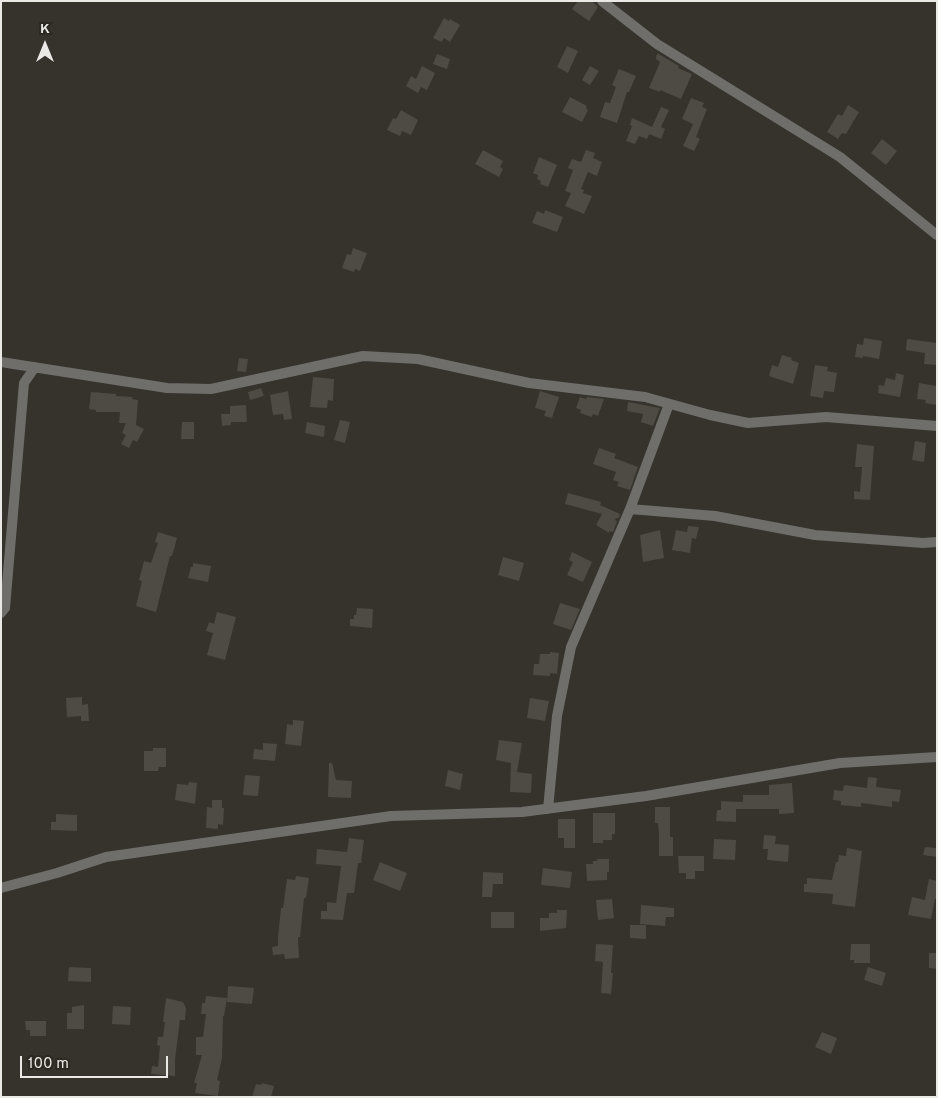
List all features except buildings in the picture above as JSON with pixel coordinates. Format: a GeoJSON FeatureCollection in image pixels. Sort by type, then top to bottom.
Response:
{"type":"FeatureCollection","features":[{"type":"Feature","properties":{"kind":"street"},"geometry":{"type":"LineString","coordinates":[[602,1],[657,44],[840,157],[937,235]]}},
{"type":"Feature","properties":{"kind":"street"},"geometry":{"type":"LineString","coordinates":[[1,362],[167,388],[211,389],[363,356],[418,359],[529,383],[645,397],[710,416],[748,423],[826,417],[937,426]]}},
{"type":"Feature","properties":{"kind":"street"},"geometry":{"type":"LineString","coordinates":[[1,613],[5,608],[24,383],[36,366]]}},
{"type":"Feature","properties":{"kind":"street"},"geometry":{"type":"LineString","coordinates":[[548,809],[557,716],[571,647],[630,509],[670,404]]}},
{"type":"Feature","properties":{"kind":"street"},"geometry":{"type":"LineString","coordinates":[[630,509],[715,516],[815,535],[937,542]]}},
{"type":"Feature","properties":{"kind":"street"},"geometry":{"type":"LineString","coordinates":[[1,888],[106,857],[391,816],[522,812],[646,796],[840,763],[937,757]]}}]}
